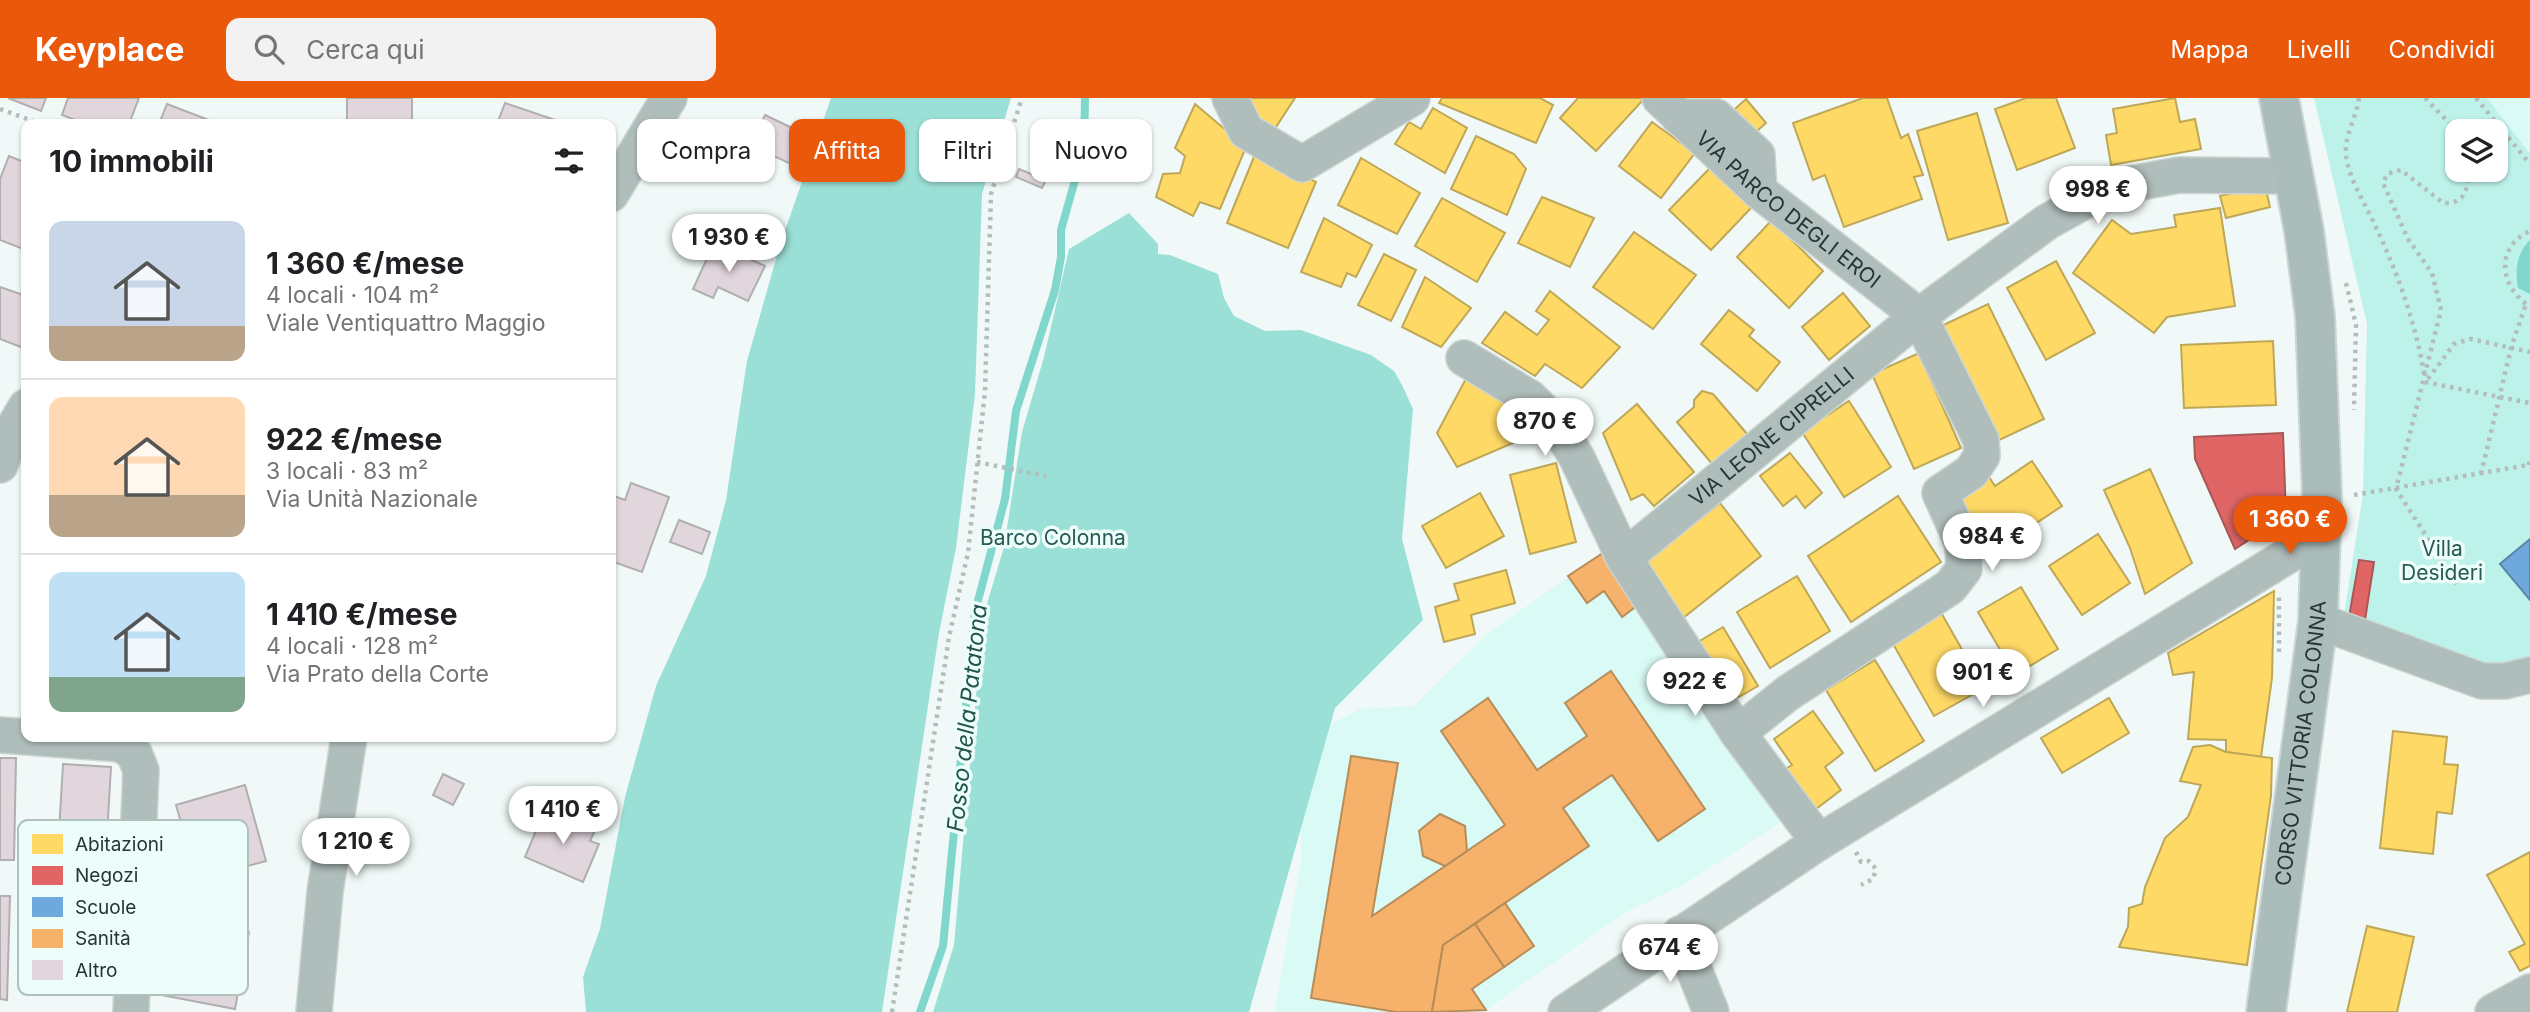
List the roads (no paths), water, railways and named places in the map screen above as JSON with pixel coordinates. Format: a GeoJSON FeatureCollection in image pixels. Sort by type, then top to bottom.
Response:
{"type":"FeatureCollection","features":[{"type":"Feature","properties":{"kind":"main road","name":"CORSO VITTORIA COLONNA"},"geometry":{"type":"LineString","coordinates":[[2266,1012],[2318,621],[2320,536],[2321,437],[2317,342],[2306,243],[2279,98]]}},
{"type":"Feature","properties":{"kind":"street"},"geometry":{"type":"LineString","coordinates":[[616,186],[669,98]]}},
{"type":"Feature","properties":{"kind":"street"},"geometry":{"type":"LineString","coordinates":[[1230,98],[1247,131],[1302,164],[1412,98]]}},
{"type":"Feature","properties":{"kind":"street","name":"VIA PARCO DEGLI EROI"},"geometry":{"type":"LineString","coordinates":[[1669,104],[1759,191],[1919,316]]}},
{"type":"Feature","properties":{"kind":"street","name":"VIA LEONE CIPRELLI"},"geometry":{"type":"LineString","coordinates":[[1624,558],[1919,316],[2048,222],[2108,188],[2179,175],[2294,176]]}},
{"type":"Feature","properties":{"kind":"street"},"geometry":{"type":"LineString","coordinates":[[1738,733],[1788,693],[1950,587],[1964,569],[1963,544],[1940,493],[1971,472],[1982,456],[1981,440],[1919,316]]}},
{"type":"Feature","properties":{"kind":"street"},"geometry":{"type":"LineString","coordinates":[[1464,358],[1530,398],[1557,425],[1577,458],[1624,558],[1738,733],[1819,842]]}},
{"type":"Feature","properties":{"kind":"street"},"geometry":{"type":"LineString","coordinates":[[1,461],[21,414]]}},
{"type":"Feature","properties":{"kind":"street"},"geometry":{"type":"LineString","coordinates":[[1566,1012],[1819,842],[2320,536]]}},
{"type":"Feature","properties":{"kind":"street"},"geometry":{"type":"LineString","coordinates":[[2318,621],[2482,681],[2530,675]]}},
{"type":"Feature","properties":{"kind":"street"},"geometry":{"type":"LineString","coordinates":[[0,735],[21,737]]}},
{"type":"Feature","properties":{"kind":"street"},"geometry":{"type":"LineString","coordinates":[[94,742],[121,744],[137,758],[141,770],[139,820]]}},
{"type":"Feature","properties":{"kind":"street"},"geometry":{"type":"LineString","coordinates":[[314,1012],[325,892],[348,742]]}},
{"type":"Feature","properties":{"kind":"street"},"geometry":{"type":"LineString","coordinates":[[1680,934],[1712,1012]]}},
{"type":"Feature","properties":{"kind":"street"},"geometry":{"type":"LineString","coordinates":[[2493,1012],[2530,992]]}},
{"type":"Feature","properties":{"kind":"waterway","name":"Fosso della Patatona"},"geometry":{"type":"LineString","coordinates":[[920,1012],[943,946],[975,612],[1005,499],[1016,411],[1055,290],[1061,257],[1061,230],[1084,148],[1085,98]]}},
{"type":"Feature","properties":{"kind":"park label","name":"Barco Colonna"},"geometry":{"type":"Point","coordinates":[1053,538]}},
{"type":"Feature","properties":{"kind":"park label","name":"Villa Desideri"},"geometry":{"type":"Point","coordinates":[2442,561]}}]}
